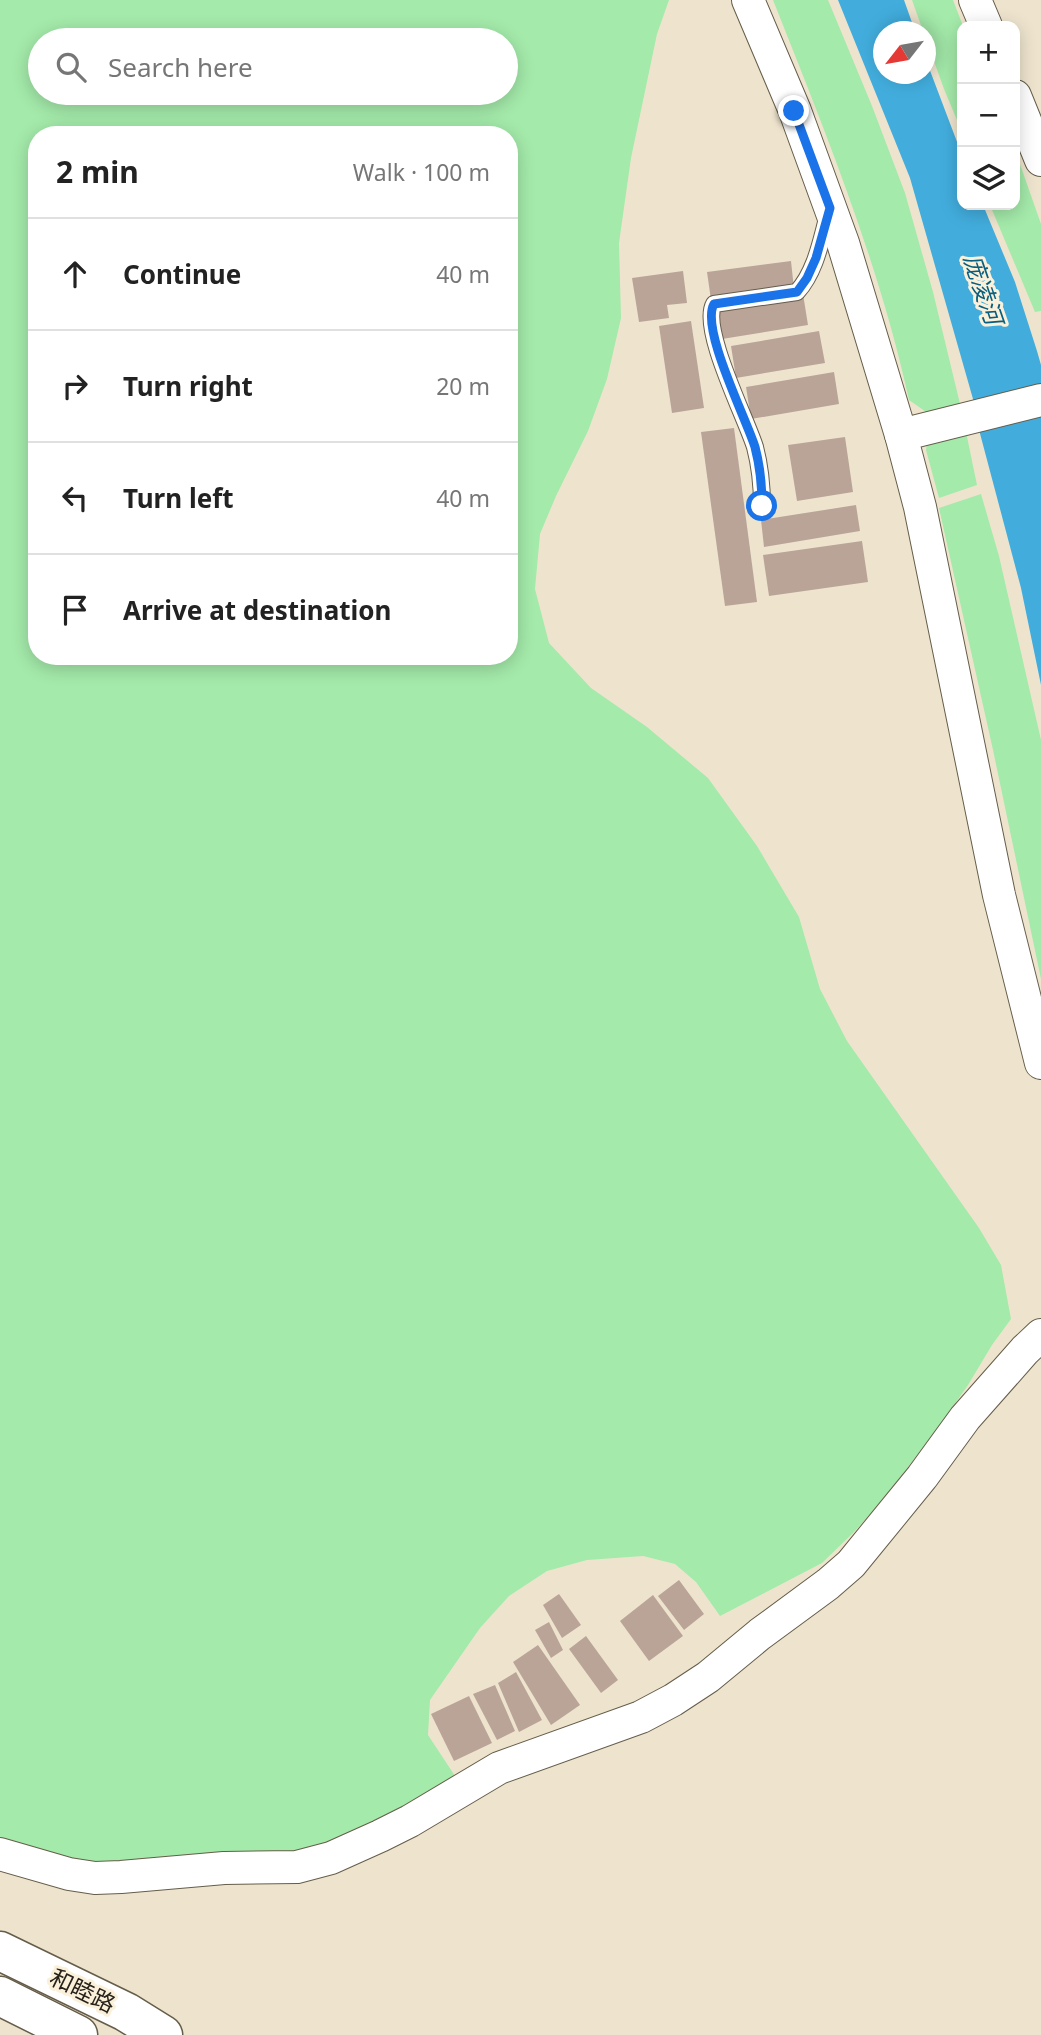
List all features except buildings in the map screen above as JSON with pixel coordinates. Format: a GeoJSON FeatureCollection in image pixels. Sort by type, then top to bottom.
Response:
{"type":"FeatureCollection","features":[{"type":"Feature","properties":{"kind":"street"},"geometry":{"type":"LineString","coordinates":[[748,0],[844,243],[901,435],[920,507],[999,895],[1041,1063]]}},
{"type":"Feature","properties":{"kind":"street"},"geometry":{"type":"LineString","coordinates":[[975,0],[984,21]]}},
{"type":"Feature","properties":{"kind":"street"},"geometry":{"type":"LineString","coordinates":[[1020,108],[1041,160]]}},
{"type":"Feature","properties":{"kind":"street"},"geometry":{"type":"LineString","coordinates":[[901,435],[1041,400]]}},
{"type":"Feature","properties":{"kind":"street"},"geometry":{"type":"LineString","coordinates":[[0,1854],[69,1874],[95,1878],[224,1868],[297,1867],[331,1858],[380,1836],[499,1768],[641,1717],[708,1677],[851,1564],[922,1477],[965,1418],[1041,1335]]}},
{"type":"Feature","properties":{"kind":"street","name":"和睦路"},"geometry":{"type":"LineString","coordinates":[[0,1951],[126,2012],[163,2035]]}},
{"type":"Feature","properties":{"kind":"street","name":"和睦路"},"geometry":{"type":"LineString","coordinates":[[0,1996],[56,2029]]}},
{"type":"Feature","properties":{"kind":"lane"},"geometry":{"type":"LineString","coordinates":[[762,506],[756,452],[744,414],[715,344],[710,315],[714,304],[797,292],[816,258],[830,208]]}},
{"type":"Feature","properties":{"kind":"green space"},"geometry":{"type":"Polygon","coordinates":[[[0,0],[669,0],[657,34],[631,158],[619,243],[621,318],[607,379],[588,431],[540,534],[535,589],[549,643],[591,688],[647,727],[708,778],[757,846],[799,917],[820,989],[847,1041],[979,1228],[1001,1265],[1011,1319],[940,1425],[883,1500],[822,1563],[720,1616],[696,1582],[675,1564],[643,1556],[587,1560],[547,1571],[509,1596],[480,1628],[430,1700],[428,1735],[459,1782],[347,1840],[286,1854],[104,1865],[57,1857],[0,1838],[0,0]]]}},
{"type":"Feature","properties":{"kind":"green space"},"geometry":{"type":"Polygon","coordinates":[[[773,0],[828,0],[905,193],[933,292],[961,408],[929,414],[909,400],[882,298],[849,198],[773,0]]]}},
{"type":"Feature","properties":{"kind":"green space"},"geometry":{"type":"Polygon","coordinates":[[[912,0],[953,0],[961,21],[957,21],[957,120],[936,67],[936,21],[919,21],[912,0]]]}},
{"type":"Feature","properties":{"kind":"green space"},"geometry":{"type":"Polygon","coordinates":[[[1020,164],[1041,224],[1041,311],[1035,312],[992,210],[1020,210],[1020,164]]]}},
{"type":"Feature","properties":{"kind":"green space"},"geometry":{"type":"Polygon","coordinates":[[[965,427],[977,485],[939,498],[926,450],[927,443],[965,427]]]}},
{"type":"Feature","properties":{"kind":"green space"},"geometry":{"type":"Polygon","coordinates":[[[981,494],[999,556],[1041,740],[1041,979],[939,508],[981,494]]]}},
{"type":"Feature","properties":{"kind":"water","name":"庞凌河"},"geometry":{"type":"Polygon","coordinates":[[[838,0],[904,0],[911,21],[873,21],[873,84],[935,84],[957,142],[957,210],[985,210],[1015,282],[1037,351],[1041,365],[1041,391],[975,406],[910,178],[838,0]]]}},
{"type":"Feature","properties":{"kind":"water"},"geometry":{"type":"Polygon","coordinates":[[[1041,411],[1041,685],[1021,588],[978,426],[1041,411]]]}},
{"type":"Feature","properties":{"kind":"route"},"geometry":{"type":"LineString","coordinates":[[762,506],[756,452],[744,414],[720,359],[710,315],[714,304],[797,292],[816,258],[830,208],[794,111]]}}]}
